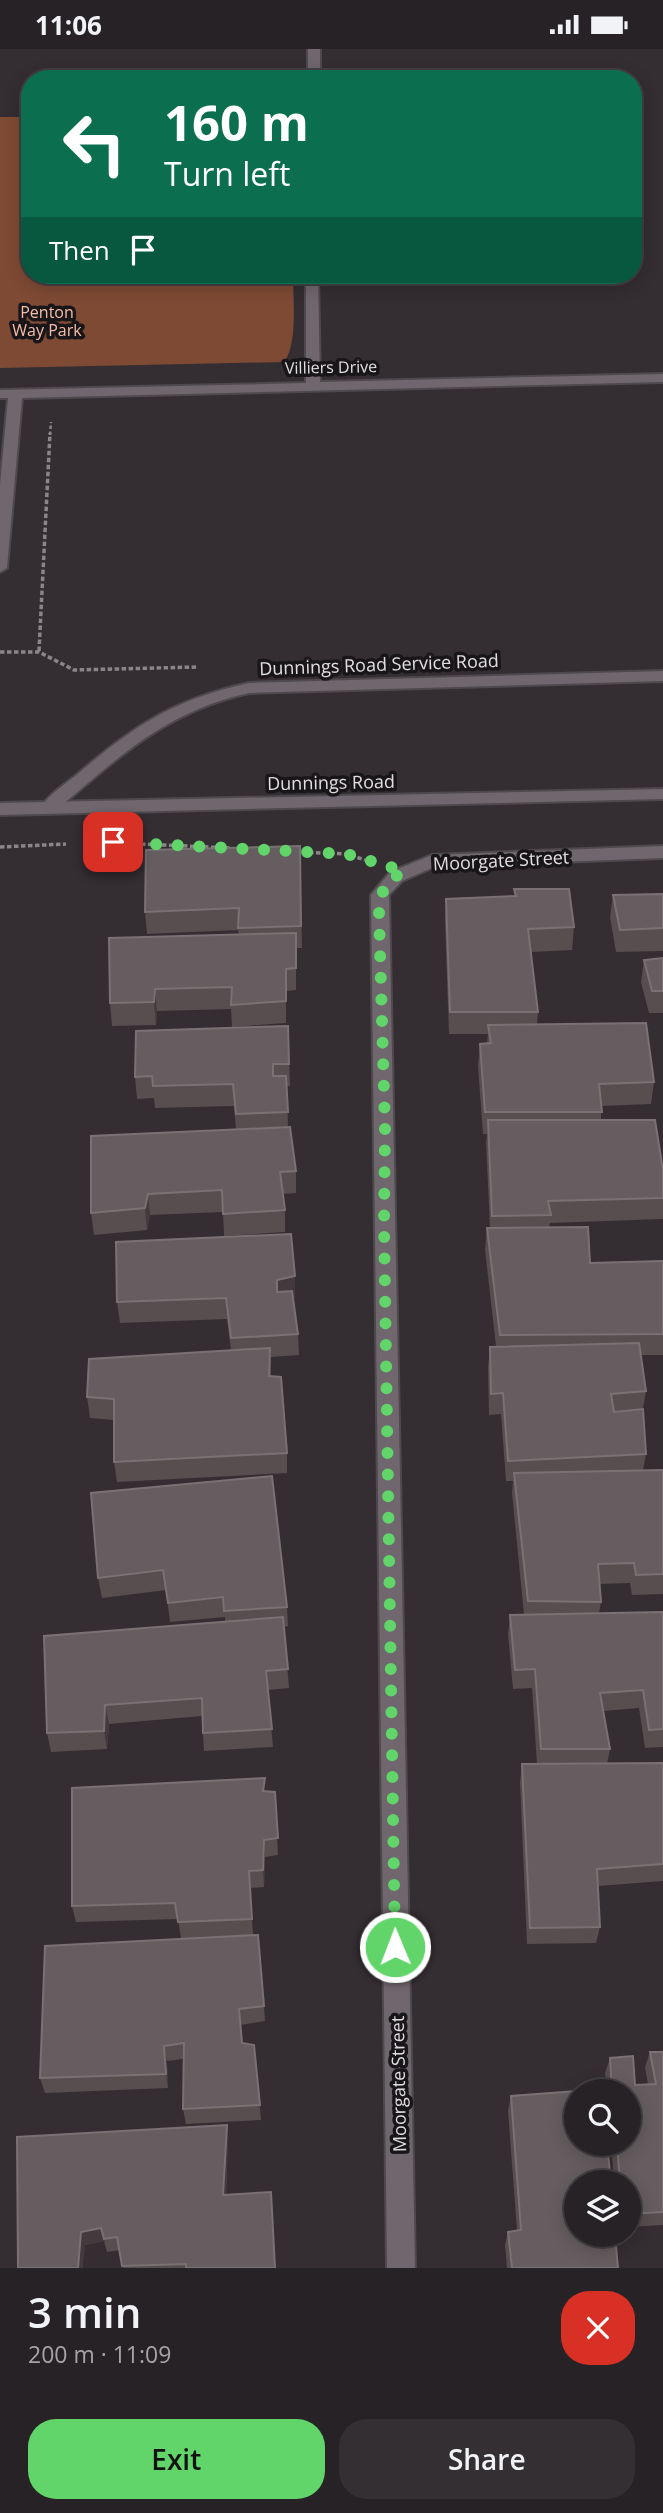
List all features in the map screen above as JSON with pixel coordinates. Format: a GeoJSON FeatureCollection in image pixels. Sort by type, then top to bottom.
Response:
{"type":"FeatureCollection","features":[{"type":"Feature","properties":{"kind":"street"},"geometry":{"type":"LineString","coordinates":[[314,49],[314,70]]}},
{"type":"Feature","properties":{"kind":"street"},"geometry":{"type":"LineString","coordinates":[[312,284],[313,385]]}},
{"type":"Feature","properties":{"kind":"street","name":"Villiers Drive"},"geometry":{"type":"LineString","coordinates":[[7,394],[663,378]]}},
{"type":"Feature","properties":{"kind":"street"},"geometry":{"type":"LineString","coordinates":[[0,568],[7,394]]}},
{"type":"Feature","properties":{"kind":"street","name":"Dunnings Road Service Road"},"geometry":{"type":"LineString","coordinates":[[48,808],[99,765],[166,716],[207,698],[249,688],[663,676]]}},
{"type":"Feature","properties":{"kind":"street","name":"Dunnings Road"},"geometry":{"type":"LineString","coordinates":[[0,809],[663,793]]}},
{"type":"Feature","properties":{"kind":"street","name":"Moorgate Street"},"geometry":{"type":"LineString","coordinates":[[401,2268],[380,895],[389,880],[404,871],[432,861],[663,852]]}},
{"type":"Feature","properties":{"kind":"path"},"geometry":{"type":"LineString","coordinates":[[39,652],[52,414]]}},
{"type":"Feature","properties":{"kind":"path"},"geometry":{"type":"LineString","coordinates":[[113,842],[238,849]]}},
{"type":"Feature","properties":{"kind":"path"},"geometry":{"type":"LineString","coordinates":[[0,847],[76,844]]}},
{"type":"Feature","properties":{"kind":"path"},"geometry":{"type":"LineString","coordinates":[[293,852],[347,854],[404,871]]}},
{"type":"Feature","properties":{"kind":"green space","name":"Penton Way Park"},"geometry":{"type":"Polygon","coordinates":[[[0,117],[21,117],[21,284],[293,284],[293,333],[284,362],[0,368],[0,117]]]}},
{"type":"Feature","properties":{"kind":"building"},"geometry":{"type":"Polygon","coordinates":[[[300,846],[301,926],[238,928],[239,908],[145,912],[146,850],[300,846]]]}},
{"type":"Feature","properties":{"kind":"building"},"geometry":{"type":"Polygon","coordinates":[[[514,889],[569,889],[574,927],[528,929],[538,1012],[450,1012],[446,899],[516,896],[514,889]]]}},
{"type":"Feature","properties":{"kind":"building"},"geometry":{"type":"Polygon","coordinates":[[[663,894],[663,928],[620,930],[613,895],[663,894]]]}},
{"type":"Feature","properties":{"kind":"building"},"geometry":{"type":"Polygon","coordinates":[[[296,933],[296,968],[286,969],[286,1001],[231,1005],[232,987],[155,989],[154,1002],[110,1003],[109,938],[296,933]]]}},
{"type":"Feature","properties":{"kind":"building"},"geometry":{"type":"Polygon","coordinates":[[[663,958],[663,991],[652,991],[644,960],[663,958]]]}},
{"type":"Feature","properties":{"kind":"building"},"geometry":{"type":"Polygon","coordinates":[[[646,1023],[654,1082],[599,1084],[602,1112],[485,1112],[480,1044],[491,1043],[488,1025],[646,1023]]]}},
{"type":"Feature","properties":{"kind":"building"},"geometry":{"type":"Polygon","coordinates":[[[288,1026],[289,1064],[273,1064],[273,1076],[286,1076],[288,1112],[236,1114],[233,1084],[153,1086],[152,1076],[135,1077],[136,1031],[288,1026]]]}},
{"type":"Feature","properties":{"kind":"building"},"geometry":{"type":"Polygon","coordinates":[[[488,1120],[655,1120],[663,1170],[663,1198],[548,1201],[551,1215],[492,1216],[488,1120]]]}},
{"type":"Feature","properties":{"kind":"building"},"geometry":{"type":"Polygon","coordinates":[[[290,1127],[296,1171],[280,1172],[285,1210],[223,1214],[222,1190],[148,1194],[145,1208],[91,1213],[91,1136],[290,1127]]]}},
{"type":"Feature","properties":{"kind":"building"},"geometry":{"type":"Polygon","coordinates":[[[588,1227],[590,1263],[663,1261],[663,1334],[500,1335],[487,1228],[588,1227]]]}},
{"type":"Feature","properties":{"kind":"building"},"geometry":{"type":"Polygon","coordinates":[[[291,1234],[295,1276],[277,1280],[277,1292],[292,1291],[298,1334],[231,1338],[226,1298],[117,1302],[116,1242],[291,1234]]]}},
{"type":"Feature","properties":{"kind":"building"},"geometry":{"type":"Polygon","coordinates":[[[639,1343],[646,1391],[611,1394],[614,1412],[643,1409],[646,1454],[508,1461],[503,1393],[491,1394],[490,1347],[639,1343]]]}},
{"type":"Feature","properties":{"kind":"building"},"geometry":{"type":"Polygon","coordinates":[[[270,1348],[269,1376],[281,1377],[287,1453],[114,1462],[114,1399],[87,1397],[89,1359],[270,1348]]]}},
{"type":"Feature","properties":{"kind":"building"},"geometry":{"type":"Polygon","coordinates":[[[663,1470],[663,1574],[636,1575],[634,1563],[598,1564],[601,1602],[528,1601],[514,1473],[663,1470]]]}},
{"type":"Feature","properties":{"kind":"building"},"geometry":{"type":"Polygon","coordinates":[[[272,1476],[287,1607],[224,1611],[223,1597],[168,1603],[163,1570],[98,1578],[91,1493],[272,1476]]]}},
{"type":"Feature","properties":{"kind":"building"},"geometry":{"type":"Polygon","coordinates":[[[663,1612],[663,1729],[649,1730],[643,1690],[600,1693],[610,1749],[541,1749],[535,1669],[515,1670],[510,1615],[663,1612]]]}},
{"type":"Feature","properties":{"kind":"building"},"geometry":{"type":"Polygon","coordinates":[[[283,1617],[288,1669],[266,1671],[272,1729],[203,1733],[202,1698],[105,1705],[104,1731],[47,1733],[44,1636],[283,1617]]]}},
{"type":"Feature","properties":{"kind":"building"},"geometry":{"type":"Polygon","coordinates":[[[663,1763],[663,1864],[597,1869],[600,1927],[530,1928],[522,1764],[663,1763]]]}},
{"type":"Feature","properties":{"kind":"building"},"geometry":{"type":"Polygon","coordinates":[[[265,1778],[263,1791],[275,1792],[278,1838],[264,1840],[263,1870],[249,1871],[252,1919],[178,1922],[175,1903],[72,1906],[72,1788],[265,1778]]]}},
{"type":"Feature","properties":{"kind":"building"},"geometry":{"type":"Polygon","coordinates":[[[258,1935],[264,2006],[239,2009],[242,2043],[254,2045],[260,2105],[183,2109],[184,2043],[164,2046],[166,2074],[40,2078],[45,1946],[258,1935]]]}},
{"type":"Feature","properties":{"kind":"building"},"geometry":{"type":"Polygon","coordinates":[[[650,2052],[663,2052],[663,2212],[641,2213],[641,2170],[619,2170],[618,2156],[641,2156],[641,2085],[656,2084],[650,2052]]]}},
{"type":"Feature","properties":{"kind":"building"},"geometry":{"type":"Polygon","coordinates":[[[633,2056],[635,2079],[611,2079],[610,2058],[633,2056]]]}},
{"type":"Feature","properties":{"kind":"building"},"geometry":{"type":"Polygon","coordinates":[[[564,2092],[564,2156],[608,2156],[610,2170],[564,2170],[564,2247],[616,2247],[618,2268],[512,2268],[508,2232],[521,2230],[511,2096],[564,2092]]]}},
{"type":"Feature","properties":{"kind":"building"},"geometry":{"type":"Polygon","coordinates":[[[227,2125],[223,2195],[271,2192],[275,2268],[186,2268],[186,2264],[122,2266],[117,2237],[104,2239],[101,2228],[81,2232],[78,2268],[18,2268],[17,2137],[227,2125]]]}},
{"type":"Feature","properties":{"kind":"route"},"geometry":{"type":"LineString","coordinates":[[113,842],[347,854],[404,871],[389,880],[380,895],[379,914],[385,1128],[384,1224],[395,1947]]}}]}
